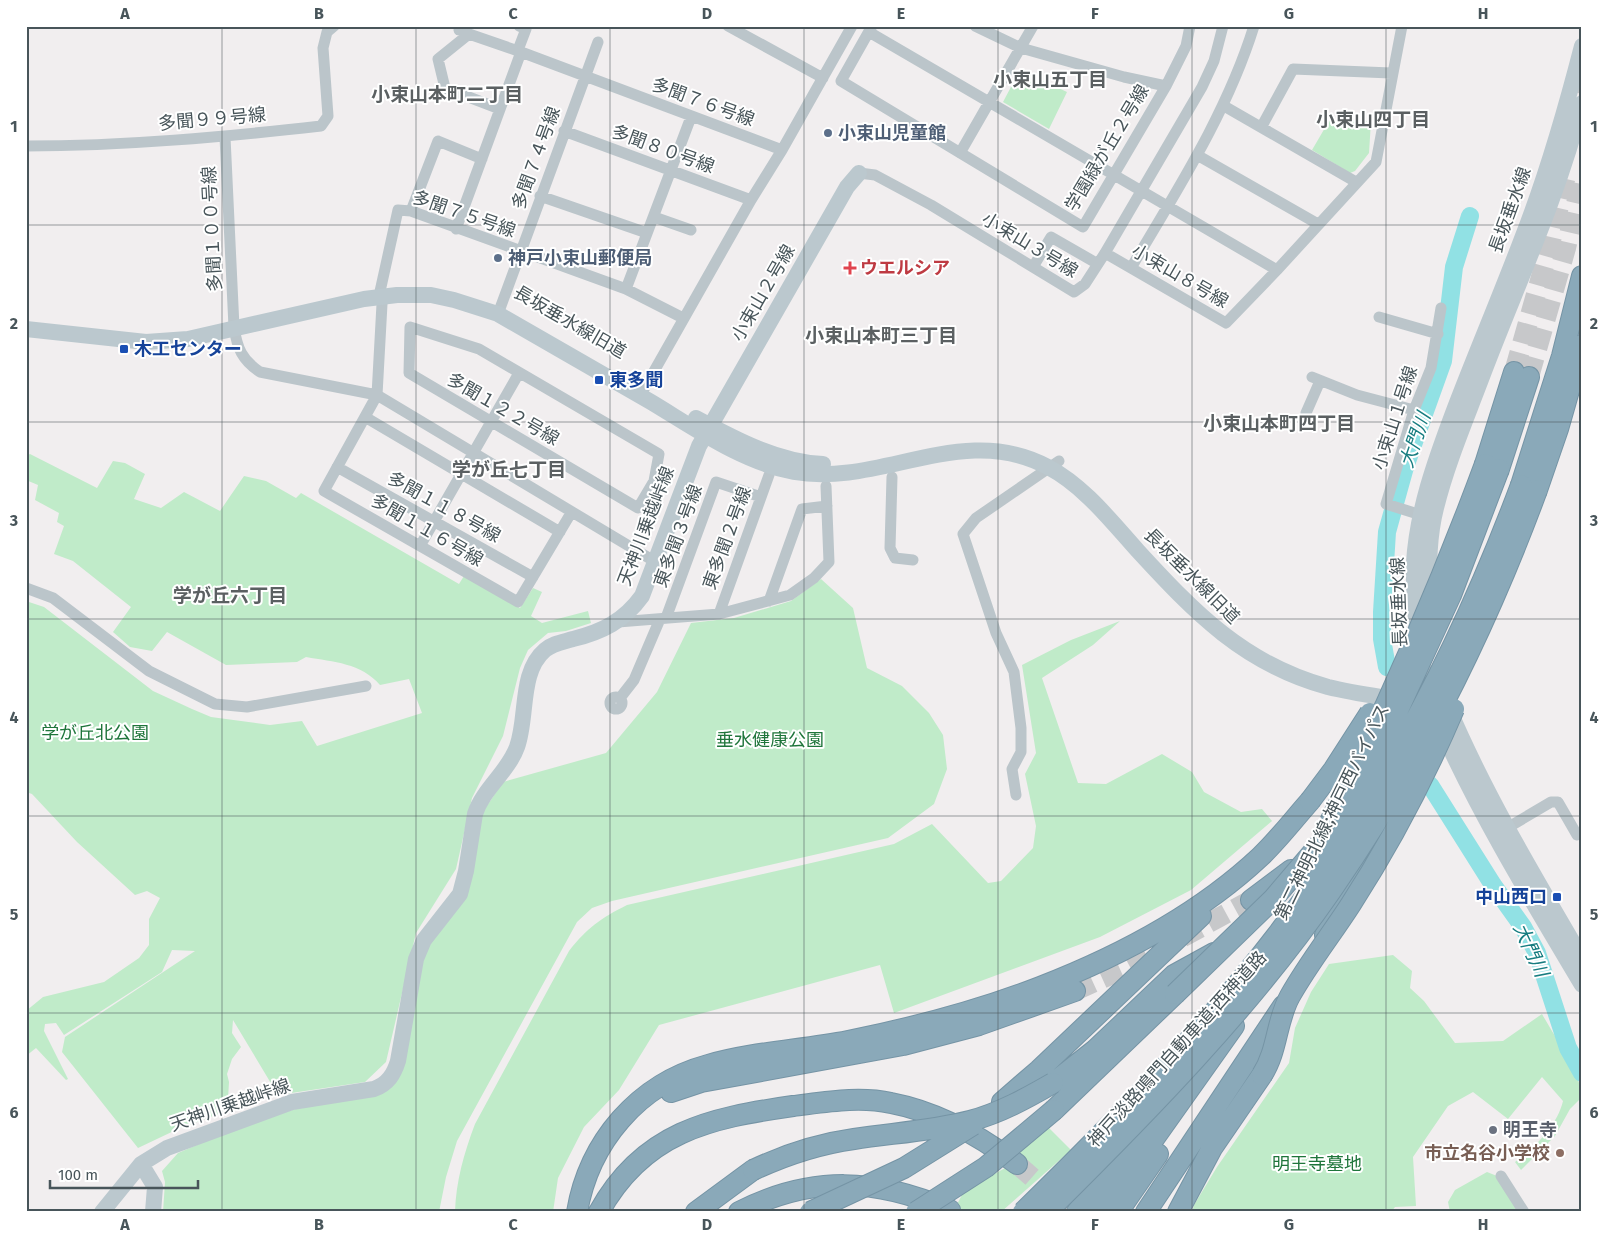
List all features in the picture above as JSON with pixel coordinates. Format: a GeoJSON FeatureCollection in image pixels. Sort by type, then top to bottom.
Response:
{"type":"FeatureCollection","features":[{"type":"Feature","properties":{"kind":"highway","name":"神戸淡路鳴門自動車道;西神道路"},"geometry":{"type":"LineString","coordinates":[[1529,488],[1582,276]]}},
{"type":"Feature","properties":{"kind":"highway","name":"神戸淡路鳴門自動車道;西神道路"},"geometry":{"type":"LineString","coordinates":[[1047,1212],[1144,1114],[1200,1054],[1248,998],[1330,892],[1368,834],[1430,728],[1483,623],[1507,547],[1529,488],[1558,429],[1582,345]]}},
{"type":"Feature","properties":{"kind":"highway","name":"第二神明北線;神戸西バイパス"},"geometry":{"type":"LineString","coordinates":[[1097,1212],[1151,1143],[1234,1025],[1274,946],[1405,664],[1492,466],[1522,375]]}},
{"type":"Feature","properties":{"kind":"highway"},"geometry":{"type":"LineString","coordinates":[[810,1212],[878,1182],[931,1153],[1002,1102],[1165,951],[1261,856],[1310,800],[1368,717],[1406,646],[1492,466]]}},
{"type":"Feature","properties":{"kind":"highway"},"geometry":{"type":"LineString","coordinates":[[696,1212],[710,1199],[753,1170],[794,1153],[827,1144],[922,1131],[972,1121],[1017,1103],[1053,1083],[1170,988],[1228,944],[1302,868],[1351,808],[1429,682],[1507,547]]}},
{"type":"Feature","properties":{"kind":"highway"},"geometry":{"type":"LineString","coordinates":[[1146,1212],[1245,1063],[1291,998],[1373,869],[1416,792],[1454,707],[1507,547]]}},
{"type":"Feature","properties":{"kind":"highway","name":"神戸淡路鳴門自動車道;西神道路"},"geometry":{"type":"LineString","coordinates":[[1023,1212],[1132,1103],[1186,1045],[1235,988],[1305,897],[1378,786],[1415,722],[1471,610],[1507,547]]}},
{"type":"Feature","properties":{"kind":"highway"},"geometry":{"type":"LineString","coordinates":[[1251,900],[1282,878],[1310,854],[1360,800],[1435,700]]}},
{"type":"Feature","properties":{"kind":"highway"},"geometry":{"type":"LineString","coordinates":[[1178,1212],[1212,1148],[1262,1075],[1273,1053],[1282,1016],[1312,964],[1338,901],[1435,700]]}},
{"type":"Feature","properties":{"kind":"highway"},"geometry":{"type":"LineString","coordinates":[[577,1212],[581,1190],[588,1171],[606,1136],[634,1106],[670,1080],[709,1064],[847,1041],[908,1028],[996,1003],[1038,988],[1105,960],[1149,937],[1207,900],[1261,856]]}},
{"type":"Feature","properties":{"kind":"highway","name":"第二神明北線;神戸西バイパス"},"geometry":{"type":"LineString","coordinates":[[1077,1212],[1181,1078],[1274,946]]}},
{"type":"Feature","properties":{"kind":"highway"},"geometry":{"type":"LineString","coordinates":[[916,1212],[986,1167],[1054,1110],[1170,988]]}},
{"type":"Feature","properties":{"kind":"highway"},"geometry":{"type":"LineString","coordinates":[[577,1212],[592,1170],[616,1135],[646,1106],[680,1088],[903,1045],[979,1025],[1075,991]]}},
{"type":"Feature","properties":{"kind":"highway"},"geometry":{"type":"LineString","coordinates":[[1118,1212],[1174,1128],[1234,1025]]}},
{"type":"Feature","properties":{"kind":"highway"},"geometry":{"type":"LineString","coordinates":[[599,1212],[613,1189],[640,1159],[655,1146],[680,1132],[715,1120],[826,1102],[870,1100],[914,1108],[960,1127],[1017,1164]]}},
{"type":"Feature","properties":{"kind":"highway"},"geometry":{"type":"LineString","coordinates":[[739,1212],[763,1200],[790,1191],[816,1186],[857,1184],[901,1191],[950,1210]]}},
{"type":"Feature","properties":{"kind":"street","name":"多聞９９号線"},"geometry":{"type":"LineString","coordinates":[[26,146],[101,146],[225,137],[321,126],[328,116],[323,48],[327,32],[334,26]]}},
{"type":"Feature","properties":{"kind":"street"},"geometry":{"type":"LineString","coordinates":[[456,229],[500,109],[526,29],[519,26]]}},
{"type":"Feature","properties":{"kind":"street"},"geometry":{"type":"LineString","coordinates":[[728,26],[823,78]]}},
{"type":"Feature","properties":{"kind":"street"},"geometry":{"type":"LineString","coordinates":[[643,393],[683,318],[782,150],[852,26]]}},
{"type":"Feature","properties":{"kind":"street"},"geometry":{"type":"LineString","coordinates":[[975,26],[1021,48],[1124,77],[1166,86]]}},
{"type":"Feature","properties":{"kind":"street"},"geometry":{"type":"LineString","coordinates":[[960,153],[1033,26]]}},
{"type":"Feature","properties":{"kind":"street","name":"学園緑が丘２号線"},"geometry":{"type":"LineString","coordinates":[[871,29],[841,81],[1083,227],[1166,86],[1186,46],[1190,26]]}},
{"type":"Feature","properties":{"kind":"street","name":"小束山３号線"},"geometry":{"type":"LineString","coordinates":[[859,173],[874,175],[930,205],[1074,292],[1085,284],[1105,253],[1202,87],[1214,61],[1224,26]]}},
{"type":"Feature","properties":{"kind":"street"},"geometry":{"type":"LineString","coordinates":[[1131,268],[1224,106],[1244,60],[1254,26]]}},
{"type":"Feature","properties":{"kind":"street"},"geometry":{"type":"LineString","coordinates":[[871,29],[988,103],[1277,270],[1376,162],[1391,73],[1402,26]]}},
{"type":"Feature","properties":{"kind":"street"},"geometry":{"type":"LineString","coordinates":[[461,29],[438,59],[445,88],[500,109]]}},
{"type":"Feature","properties":{"kind":"street","name":"多聞７６号線"},"geometry":{"type":"LineString","coordinates":[[461,29],[782,150]]}},
{"type":"Feature","properties":{"kind":"street","name":"多聞７４号線"},"geometry":{"type":"LineString","coordinates":[[500,310],[540,196],[598,42]]}},
{"type":"Feature","properties":{"kind":"street","name":"長坂垂水線"},"geometry":{"type":"LineString","coordinates":[[1577,963],[1495,835],[1455,759],[1422,668],[1415,616],[1414,562],[1421,514],[1437,456],[1528,222],[1564,116],[1582,46]]}},
{"type":"Feature","properties":{"kind":"street"},"geometry":{"type":"LineString","coordinates":[[1262,126],[1293,69],[1391,73]]}},
{"type":"Feature","properties":{"kind":"street","name":"長坂垂水線"},"geometry":{"type":"LineString","coordinates":[[1577,963],[1469,755],[1435,700],[1429,615],[1428,562],[1436,510],[1464,424],[1535,245],[1582,103]]}},
{"type":"Feature","properties":{"kind":"street"},"geometry":{"type":"LineString","coordinates":[[1224,106],[1262,126],[1356,182]]}},
{"type":"Feature","properties":{"kind":"street"},"geometry":{"type":"LineString","coordinates":[[626,289],[691,117]]}},
{"type":"Feature","properties":{"kind":"street","name":"多聞８０号線"},"geometry":{"type":"LineString","coordinates":[[564,131],[751,200]]}},
{"type":"Feature","properties":{"kind":"street","name":"多聞１００号線"},"geometry":{"type":"LineString","coordinates":[[225,137],[235,323],[237,346],[243,358],[260,372],[377,395]]}},
{"type":"Feature","properties":{"kind":"street"},"geometry":{"type":"LineString","coordinates":[[410,211],[438,141],[482,159]]}},
{"type":"Feature","properties":{"kind":"street"},"geometry":{"type":"LineString","coordinates":[[1196,155],[1318,224]]}},
{"type":"Feature","properties":{"kind":"street","name":"小束山２号線"},"geometry":{"type":"LineString","coordinates":[[708,430],[847,187],[859,173]]}},
{"type":"Feature","properties":{"kind":"street"},"geometry":{"type":"LineString","coordinates":[[540,196],[647,233]]}},
{"type":"Feature","properties":{"kind":"street","name":"多聞７５号線"},"geometry":{"type":"LineString","coordinates":[[380,296],[398,210],[410,211],[626,289],[683,318]]}},
{"type":"Feature","properties":{"kind":"street"},"geometry":{"type":"LineString","coordinates":[[654,217],[691,230]]}},
{"type":"Feature","properties":{"kind":"street"},"geometry":{"type":"LineString","coordinates":[[1033,268],[1051,237],[1098,264]]}},
{"type":"Feature","properties":{"kind":"street","name":"小束山８号線"},"geometry":{"type":"LineString","coordinates":[[1105,253],[1226,323],[1277,270]]}},
{"type":"Feature","properties":{"kind":"street","name":"長坂垂水線旧道"},"geometry":{"type":"LineString","coordinates":[[26,320],[143,333],[176,331],[235,323],[380,296],[431,295],[500,310],[708,430],[732,450],[766,464],[813,474],[845,473],[944,453],[980,450],[1010,452],[1054,464],[1091,500],[1197,613],[1243,650],[1283,671],[1328,687],[1435,700]]}},
{"type":"Feature","properties":{"kind":"street"},"geometry":{"type":"LineString","coordinates":[[380,296],[377,395],[654,561]]}},
{"type":"Feature","properties":{"kind":"street","name":"小束山１号線"},"geometry":{"type":"LineString","coordinates":[[1421,514],[1386,504],[1414,410],[1431,368],[1442,308]]}},
{"type":"Feature","properties":{"kind":"street"},"geometry":{"type":"LineString","coordinates":[[1379,317],[1438,334]]}},
{"type":"Feature","properties":{"kind":"street","name":"長坂垂水線旧道"},"geometry":{"type":"LineString","coordinates":[[26,328],[146,342],[188,339],[235,323]]}},
{"type":"Feature","properties":{"kind":"street","name":"多聞１２２号線"},"geometry":{"type":"LineString","coordinates":[[410,327],[479,349],[659,454],[654,481],[638,508],[491,421],[408,373],[410,327]]}},
{"type":"Feature","properties":{"kind":"street"},"geometry":{"type":"LineString","coordinates":[[420,546],[519,373]]}},
{"type":"Feature","properties":{"kind":"street"},"geometry":{"type":"LineString","coordinates":[[1306,413],[1316,379],[1357,395],[1414,410]]}},
{"type":"Feature","properties":{"kind":"street","name":"多聞１１６号線"},"geometry":{"type":"LineString","coordinates":[[377,395],[324,491],[518,602],[571,513]]}},
{"type":"Feature","properties":{"kind":"street"},"geometry":{"type":"LineString","coordinates":[[365,417],[560,532]]}},
{"type":"Feature","properties":{"kind":"street","name":"天神川乗越峠線"},"geometry":{"type":"LineString","coordinates":[[102,1212],[141,1164],[167,1148],[292,1102],[374,1089],[386,1083],[398,1061],[416,959],[424,940],[460,894],[466,872],[475,814],[478,806],[502,774],[517,747],[530,674],[536,661],[550,646],[605,629],[618,622],[628,614],[642,596],[699,446],[708,430]]}},
{"type":"Feature","properties":{"kind":"street"},"geometry":{"type":"LineString","coordinates":[[1016,795],[1012,769],[1021,752],[1021,728],[1014,672],[996,633],[963,534],[976,518],[1054,464]]}},
{"type":"Feature","properties":{"kind":"street","name":"多聞１１８号線"},"geometry":{"type":"LineString","coordinates":[[337,467],[533,577]]}},
{"type":"Feature","properties":{"kind":"street","name":"東多聞２号線"},"geometry":{"type":"LineString","coordinates":[[719,614],[769,474]]}},
{"type":"Feature","properties":{"kind":"street"},"geometry":{"type":"LineString","coordinates":[[892,477],[890,548],[895,558],[913,560]]}},
{"type":"Feature","properties":{"kind":"street","name":"東多聞３号線"},"geometry":{"type":"LineString","coordinates":[[663,618],[716,482],[761,497]]}},
{"type":"Feature","properties":{"kind":"street"},"geometry":{"type":"LineString","coordinates":[[618,622],[719,614],[790,595],[814,578],[828,562],[826,486]]}},
{"type":"Feature","properties":{"kind":"street"},"geometry":{"type":"LineString","coordinates":[[769,601],[802,509],[827,506]]}},
{"type":"Feature","properties":{"kind":"street"},"geometry":{"type":"LineString","coordinates":[[26,588],[53,598],[149,671],[215,704],[247,707],[366,686]]}},
{"type":"Feature","properties":{"kind":"street"},"geometry":{"type":"LineString","coordinates":[[620,698],[634,680],[663,618]]}},
{"type":"Feature","properties":{"kind":"street"},"geometry":{"type":"LineString","coordinates":[[1507,828],[1551,802],[1558,802],[1577,835]]}},
{"type":"Feature","properties":{"kind":"street"},"geometry":{"type":"LineString","coordinates":[[1577,963],[1582,985]]}},
{"type":"Feature","properties":{"kind":"street"},"geometry":{"type":"LineString","coordinates":[[141,1164],[155,1187],[153,1212]]}},
{"type":"Feature","properties":{"kind":"street"},"geometry":{"type":"LineString","coordinates":[[1501,1176],[1524,1212]]}},
{"type":"Feature","properties":{"kind":"green space"},"geometry":{"type":"Polygon","coordinates":[[[1020,70],[1067,92],[1049,129],[1003,102],[1020,70]]]}},
{"type":"Feature","properties":{"kind":"green space"},"geometry":{"type":"Polygon","coordinates":[[[1329,121],[1371,121],[1369,153],[1355,171],[1350,173],[1312,150],[1329,121]]]}},
{"type":"Feature","properties":{"kind":"green space","name":"学が丘北公園"},"geometry":{"type":"Polygon","coordinates":[[[30,454],[97,488],[113,461],[125,463],[145,474],[134,499],[161,508],[184,492],[220,511],[244,476],[266,481],[296,498],[301,493],[459,584],[464,576],[520,608],[533,588],[542,592],[531,616],[542,623],[588,611],[591,623],[566,631],[548,633],[528,650],[520,668],[503,736],[472,798],[456,869],[416,933],[386,1062],[365,1082],[278,1095],[233,1020],[232,1033],[241,1047],[232,1059],[227,1074],[229,1082],[228,1099],[224,1112],[178,1129],[138,1148],[62,1052],[65,1037],[195,951],[172,950],[162,972],[64,1035],[56,1023],[45,1024],[44,1031],[68,1079],[66,1080],[36,1048],[26,1056],[26,1011],[43,997],[104,982],[139,958],[149,945],[149,919],[160,898],[147,891],[135,895],[77,842],[32,794],[26,792],[26,601],[44,607],[153,691],[211,717],[270,725],[302,721],[317,746],[422,713],[409,679],[380,685],[364,672],[337,662],[306,657],[297,662],[226,665],[167,632],[152,651],[130,647],[113,632],[131,607],[73,561],[54,554],[64,526],[57,522],[59,513],[35,500],[38,485],[26,480],[26,456],[30,454]]]}},
{"type":"Feature","properties":{"kind":"green space","name":"垂水健康公園"},"geometry":{"type":"Polygon","coordinates":[[[821,579],[853,608],[867,668],[902,686],[929,713],[943,735],[947,769],[934,804],[888,838],[612,901],[592,908],[577,922],[457,1141],[446,1177],[439,1212],[163,1212],[165,1182],[162,1171],[178,1153],[249,1123],[299,1108],[380,1094],[419,967],[428,945],[466,895],[478,819],[503,782],[606,753],[657,692],[691,623],[734,618],[791,601],[821,579]]]}},
{"type":"Feature","properties":{"kind":"green space"},"geometry":{"type":"Polygon","coordinates":[[[1120,621],[1093,645],[1042,678],[1078,783],[1106,784],[1162,754],[1192,772],[1204,792],[1241,812],[1262,809],[1272,821],[1191,890],[1100,937],[894,1013],[880,965],[659,1025],[619,1090],[584,1127],[558,1178],[553,1212],[455,1212],[461,1167],[475,1124],[569,951],[588,930],[602,919],[627,905],[894,844],[932,824],[988,883],[1001,881],[1033,848],[1036,826],[1025,774],[1036,753],[1022,665],[1071,640],[1120,621]]]}},
{"type":"Feature","properties":{"kind":"green space","name":"明王寺墓地"},"geometry":{"type":"Polygon","coordinates":[[[1393,955],[1412,971],[1410,988],[1424,1001],[1455,1043],[1503,1041],[1542,1014],[1572,1067],[1581,1088],[1582,1097],[1570,1109],[1555,1136],[1521,1170],[1515,1162],[1544,1135],[1556,1119],[1563,1101],[1542,1077],[1508,1119],[1473,1092],[1448,1106],[1413,1157],[1416,1206],[1395,1207],[1391,1212],[1192,1212],[1194,1205],[1217,1167],[1289,1063],[1295,1028],[1311,992],[1329,964],[1393,955]]]}},
{"type":"Feature","properties":{"kind":"green space"},"geometry":{"type":"Polygon","coordinates":[[[1046,1125],[1071,1150],[1001,1212],[953,1212],[964,1191],[1005,1168],[1046,1125]]]}},
{"type":"Feature","properties":{"kind":"green space","name":"市立名谷小学校"},"geometry":{"type":"Polygon","coordinates":[[[1487,1172],[1497,1176],[1520,1212],[1450,1212],[1448,1202],[1455,1190],[1487,1172]]]}},
{"type":"Feature","properties":{"kind":"waterway","name":"大門川"},"geometry":{"type":"LineString","coordinates":[[1387,667],[1382,639],[1387,532],[1405,467],[1443,361],[1454,267],[1470,216]]}},
{"type":"Feature","properties":{"kind":"waterway","name":"大門川"},"geometry":{"type":"LineString","coordinates":[[1430,785],[1493,885],[1523,927],[1537,953],[1568,1048],[1582,1073]]}},
{"type":"Feature","properties":{"kind":"tunnel"},"geometry":{"type":"LineString","coordinates":[[1575,123],[1582,62]]}},
{"type":"Feature","properties":{"kind":"tunnel"},"geometry":{"type":"LineString","coordinates":[[1514,372],[1550,245],[1567,171]]}},
{"type":"Feature","properties":{"kind":"tunnel"},"geometry":{"type":"LineString","coordinates":[[1529,377],[1566,248],[1582,178]]}},
{"type":"Feature","properties":{"kind":"tunnel"},"geometry":{"type":"LineString","coordinates":[[1075,991],[1128,967],[1251,900]]}},
{"type":"Feature","properties":{"kind":"tunnel"},"geometry":{"type":"LineString","coordinates":[[1017,1164],[1033,1178],[1063,1212]]}},
{"type":"Feature","properties":{"kind":"place","name":"小束山児童館"},"geometry":{"type":"Point","coordinates":[828,133]}},
{"type":"Feature","properties":{"kind":"place","name":"神戸小束山郵便局"},"geometry":{"type":"Point","coordinates":[498,258]}},
{"type":"Feature","properties":{"kind":"place","name":"ウエルシア"},"geometry":{"type":"Point","coordinates":[850,268]}},
{"type":"Feature","properties":{"kind":"place","name":"木工センター"},"geometry":{"type":"Point","coordinates":[124,349]}},
{"type":"Feature","properties":{"kind":"place","name":"東多聞"},"geometry":{"type":"Point","coordinates":[599,380]}},
{"type":"Feature","properties":{"kind":"place","name":"中山西口"},"geometry":{"type":"Point","coordinates":[1557,897]}},
{"type":"Feature","properties":{"kind":"place","name":"明王寺"},"geometry":{"type":"Point","coordinates":[1493,1130]}},
{"type":"Feature","properties":{"kind":"place","name":"市立名谷小学校"},"geometry":{"type":"Point","coordinates":[1560,1153]}},
{"type":"Feature","properties":{"kind":"district","name":"小束山五丁目"},"geometry":{"type":"Point","coordinates":[1050,79]}},
{"type":"Feature","properties":{"kind":"district","name":"小束山本町二丁目"},"geometry":{"type":"Point","coordinates":[447,94]}},
{"type":"Feature","properties":{"kind":"district","name":"小束山四丁目"},"geometry":{"type":"Point","coordinates":[1373,119]}},
{"type":"Feature","properties":{"kind":"district","name":"小束山本町三丁目"},"geometry":{"type":"Point","coordinates":[881,335]}},
{"type":"Feature","properties":{"kind":"district","name":"小束山本町四丁目"},"geometry":{"type":"Point","coordinates":[1279,423]}},
{"type":"Feature","properties":{"kind":"district","name":"学が丘七丁目"},"geometry":{"type":"Point","coordinates":[509,469]}},
{"type":"Feature","properties":{"kind":"district","name":"学が丘六丁目"},"geometry":{"type":"Point","coordinates":[230,595]}}]}
